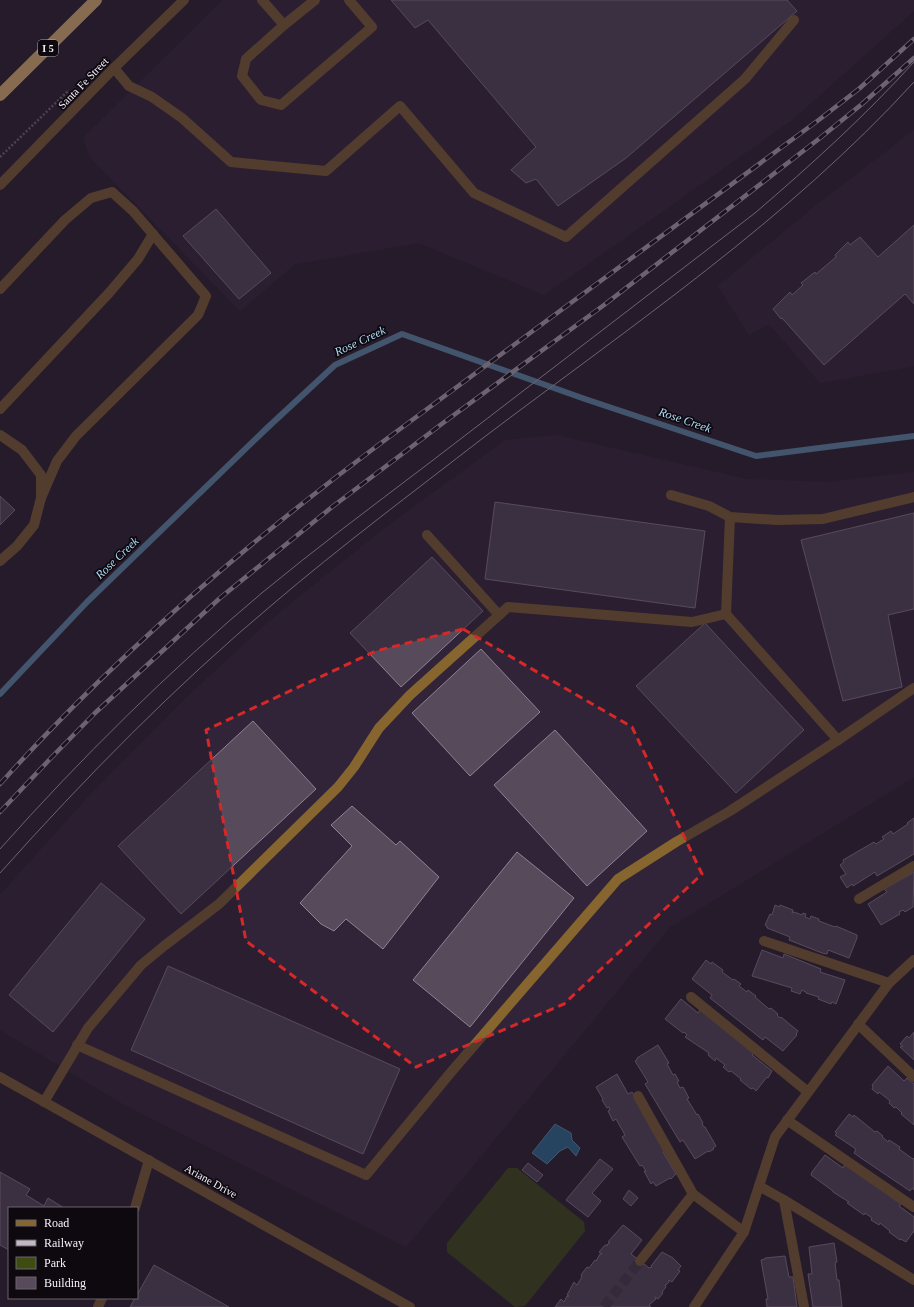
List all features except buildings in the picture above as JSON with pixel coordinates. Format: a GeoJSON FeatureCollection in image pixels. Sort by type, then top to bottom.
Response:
{"type":"FeatureCollection","features":[{"type":"Feature","properties":{"kind":"highway","name":"I 5"},"geometry":{"type":"LineString","coordinates":[[0,96],[96,0]]}},
{"type":"Feature","properties":{"kind":"street","name":"Santa Fe Street"},"geometry":{"type":"LineString","coordinates":[[0,185],[114,68],[184,0]]}},
{"type":"Feature","properties":{"kind":"street"},"geometry":{"type":"LineString","coordinates":[[262,0],[284,25]]}},
{"type":"Feature","properties":{"kind":"street"},"geometry":{"type":"LineString","coordinates":[[316,0],[284,25],[246,59],[242,76],[262,100],[282,105],[372,27],[349,0]]}},
{"type":"Feature","properties":{"kind":"street"},"geometry":{"type":"LineString","coordinates":[[114,68],[129,86],[152,97],[182,118],[231,162],[326,171],[400,106],[474,193],[566,237],[745,79],[794,20]]}},
{"type":"Feature","properties":{"kind":"street"},"geometry":{"type":"LineString","coordinates":[[0,289],[65,220],[91,198],[112,192],[134,211],[206,296],[198,315],[76,436],[58,461],[41,498],[34,525],[17,546],[0,561]]}},
{"type":"Feature","properties":{"kind":"street"},"geometry":{"type":"LineString","coordinates":[[0,409],[109,293],[138,259],[153,234]]}},
{"type":"Feature","properties":{"kind":"street"},"geometry":{"type":"LineString","coordinates":[[0,435],[22,450],[41,475],[41,498]]}},
{"type":"Feature","properties":{"kind":"street"},"geometry":{"type":"LineString","coordinates":[[671,494],[709,506],[730,517],[777,520],[823,519],[914,497]]}},
{"type":"Feature","properties":{"kind":"street"},"geometry":{"type":"LineString","coordinates":[[730,517],[726,614],[838,740]]}},
{"type":"Feature","properties":{"kind":"street"},"geometry":{"type":"LineString","coordinates":[[427,535],[499,615]]}},
{"type":"Feature","properties":{"kind":"street"},"geometry":{"type":"LineString","coordinates":[[44,1102],[88,1028],[141,965],[219,904],[338,787],[354,767],[379,728],[410,695],[508,607],[692,622],[726,614]]}},
{"type":"Feature","properties":{"kind":"street"},"geometry":{"type":"LineString","coordinates":[[77,1045],[366,1175],[452,1071],[618,879],[676,842],[730,811],[914,688]]}},
{"type":"Feature","properties":{"kind":"street"},"geometry":{"type":"LineString","coordinates":[[859,899],[914,866]]}},
{"type":"Feature","properties":{"kind":"street"},"geometry":{"type":"LineString","coordinates":[[764,941],[888,983]]}},
{"type":"Feature","properties":{"kind":"street"},"geometry":{"type":"LineString","coordinates":[[694,1307],[744,1232],[775,1137],[888,983],[914,960]]}},
{"type":"Feature","properties":{"kind":"street"},"geometry":{"type":"LineString","coordinates":[[691,997],[808,1092]]}},
{"type":"Feature","properties":{"kind":"street"},"geometry":{"type":"LineString","coordinates":[[858,1024],[914,1077]]}},
{"type":"Feature","properties":{"kind":"street","name":"Ariane Drive"},"geometry":{"type":"LineString","coordinates":[[0,1077],[410,1307]]}},
{"type":"Feature","properties":{"kind":"street"},"geometry":{"type":"LineString","coordinates":[[638,1096],[693,1194],[744,1232]]}},
{"type":"Feature","properties":{"kind":"street"},"geometry":{"type":"LineString","coordinates":[[787,1120],[914,1207]]}},
{"type":"Feature","properties":{"kind":"street"},"geometry":{"type":"LineString","coordinates":[[135,1207],[149,1160]]}},
{"type":"Feature","properties":{"kind":"street"},"geometry":{"type":"LineString","coordinates":[[759,1186],[914,1280]]}},
{"type":"Feature","properties":{"kind":"street"},"geometry":{"type":"LineString","coordinates":[[640,1261],[693,1194]]}},
{"type":"Feature","properties":{"kind":"street"},"geometry":{"type":"LineString","coordinates":[[784,1200],[804,1307]]}},
{"type":"Feature","properties":{"kind":"highlighted area"},"geometry":{"type":"Polygon","coordinates":[[[463,629],[632,727],[702,874],[564,1004],[416,1067],[246,941],[206,730],[376,651],[463,629]]]}},
{"type":"Feature","properties":{"kind":"shaded area"},"geometry":{"type":"Polygon","coordinates":[[[223,0],[914,0],[914,11],[792,120],[544,295],[419,243],[295,264],[240,311],[89,156],[84,137],[223,0]]]}},
{"type":"Feature","properties":{"kind":"shaded area"},"geometry":{"type":"Polygon","coordinates":[[[914,130],[914,366],[820,383],[769,324],[749,335],[718,286],[819,203],[914,130]]]}},
{"type":"Feature","properties":{"kind":"shaded area"},"geometry":{"type":"Polygon","coordinates":[[[556,435],[746,479],[829,482],[914,472],[914,777],[670,927],[406,1247],[123,1104],[0,1030],[0,895],[88,797],[185,699],[256,633],[290,604],[380,532],[505,440],[556,435]]]}},
{"type":"Feature","properties":{"kind":"green space"},"geometry":{"type":"Polygon","coordinates":[[[508,1168],[517,1168],[584,1222],[585,1231],[525,1306],[515,1307],[447,1252],[447,1243],[508,1168]]]}},
{"type":"Feature","properties":{"kind":"water"},"geometry":{"type":"Polygon","coordinates":[[[555,1124],[571,1133],[572,1140],[580,1148],[576,1156],[568,1147],[560,1151],[547,1164],[532,1153],[555,1124]]]}},
{"type":"Feature","properties":{"kind":"waterway","name":"Rose Creek"},"geometry":{"type":"LineString","coordinates":[[0,694],[87,602],[266,429],[335,365],[402,334],[585,399],[756,456],[914,436]]}},
{"type":"Feature","properties":{"kind":"tunnel"},"geometry":{"type":"LineString","coordinates":[[604,1307],[640,1261]]}},
{"type":"Feature","properties":{"kind":"tram line"},"geometry":{"type":"LineString","coordinates":[[0,849],[62,782],[127,716],[228,622],[323,544],[755,213],[837,140],[914,62]]}},
{"type":"Feature","properties":{"kind":"tram line"},"geometry":{"type":"LineString","coordinates":[[0,873],[98,768],[166,700],[237,635],[299,582],[377,520],[483,438],[651,313],[761,226],[814,180],[865,132],[914,82]]}},
{"type":"Feature","properties":{"kind":"railway"},"geometry":{"type":"LineString","coordinates":[[0,784],[43,737],[133,648],[228,564],[277,524],[377,446],[820,119],[860,88],[914,39]]}},
{"type":"Feature","properties":{"kind":"railway"},"geometry":{"type":"LineString","coordinates":[[0,812],[95,713],[220,598],[332,507],[443,423],[604,305],[820,138],[862,104],[914,58]]}}]}
